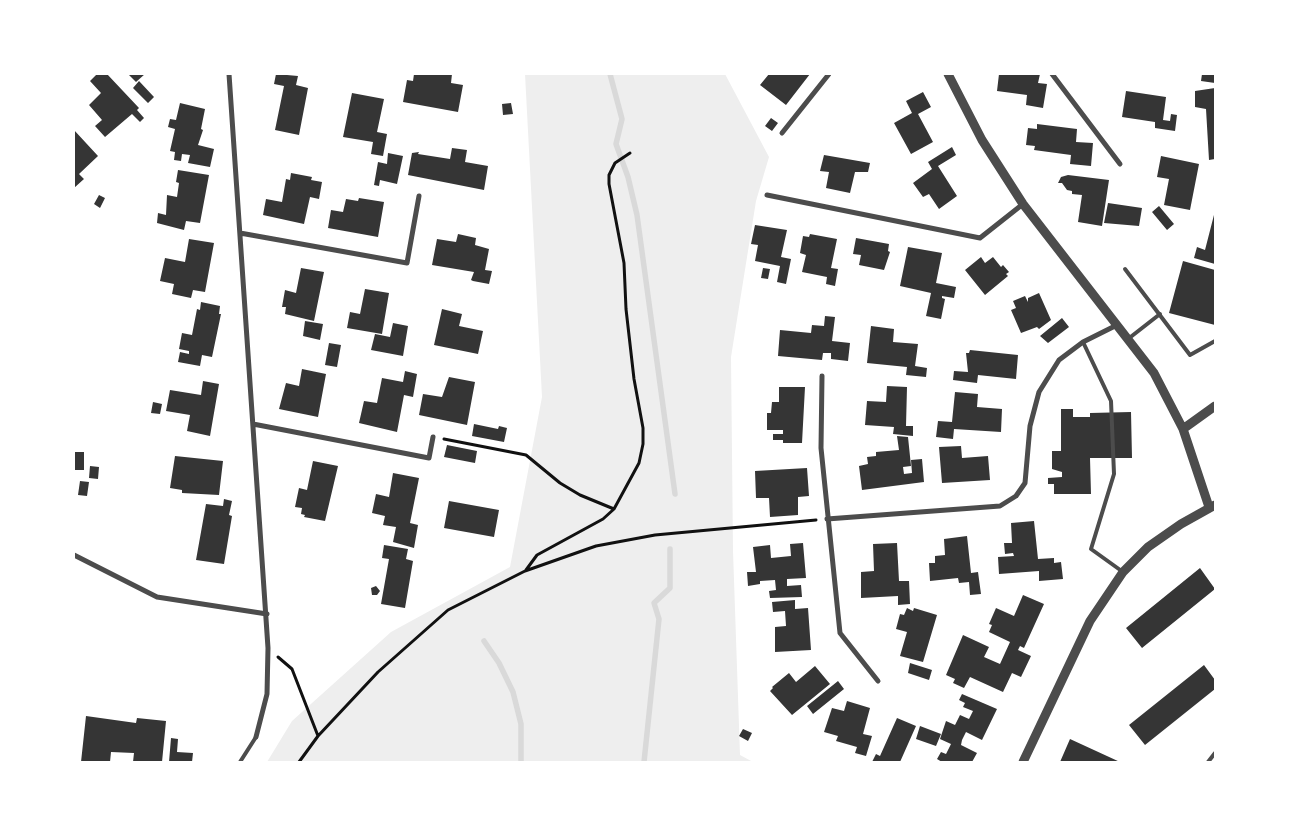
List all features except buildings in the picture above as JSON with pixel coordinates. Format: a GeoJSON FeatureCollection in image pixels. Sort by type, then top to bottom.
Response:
{"type":"FeatureCollection","features":[{"type":"Feature","properties":{"kind":"street"},"geometry":{"type":"LineString","coordinates":[[230,74],[267,614],[267,694],[256,737]]}},
{"type":"Feature","properties":{"kind":"street"},"geometry":{"type":"LineString","coordinates":[[782,133],[829,74]]}},
{"type":"Feature","properties":{"kind":"street"},"geometry":{"type":"LineString","coordinates":[[948,74],[982,140],[1023,204],[1154,373],[1183,429],[1212,506],[1148,547],[1123,572],[1090,621],[1023,762]]}},
{"type":"Feature","properties":{"kind":"street"},"geometry":{"type":"LineString","coordinates":[[1052,74],[1120,164]]}},
{"type":"Feature","properties":{"kind":"street"},"geometry":{"type":"LineString","coordinates":[[766,195],[980,238],[1023,204]]}},
{"type":"Feature","properties":{"kind":"street"},"geometry":{"type":"LineString","coordinates":[[240,233],[406,263],[419,196]]}},
{"type":"Feature","properties":{"kind":"street"},"geometry":{"type":"LineString","coordinates":[[827,519],[1000,506],[1016,496],[1025,483],[1030,426],[1039,392],[1059,360],[1083,342],[1117,325]]}},
{"type":"Feature","properties":{"kind":"street"},"geometry":{"type":"LineString","coordinates":[[822,376],[821,448],[840,633],[878,681]]}},
{"type":"Feature","properties":{"kind":"street"},"geometry":{"type":"LineString","coordinates":[[1183,429],[1215,406]]}},
{"type":"Feature","properties":{"kind":"street"},"geometry":{"type":"LineString","coordinates":[[253,424],[429,458],[433,437]]}},
{"type":"Feature","properties":{"kind":"street"},"geometry":{"type":"LineString","coordinates":[[74,555],[157,597],[267,614]]}},
{"type":"Feature","properties":{"kind":"lane"},"geometry":{"type":"LineString","coordinates":[[1126,269],[1190,355],[1215,341]]}},
{"type":"Feature","properties":{"kind":"lane"},"geometry":{"type":"LineString","coordinates":[[1128,339],[1160,314]]}},
{"type":"Feature","properties":{"kind":"lane"},"geometry":{"type":"LineString","coordinates":[[1083,342],[1110,401],[1114,474],[1091,549],[1123,572]]}},
{"type":"Feature","properties":{"kind":"lane"},"geometry":{"type":"LineString","coordinates":[[240,762],[256,737]]}},
{"type":"Feature","properties":{"kind":"lane"},"geometry":{"type":"LineString","coordinates":[[1208,762],[1215,754]]}},
{"type":"Feature","properties":{"kind":"path"},"geometry":{"type":"LineString","coordinates":[[525,570],[537,555],[603,519],[614,509],[639,463],[643,444],[643,428],[634,379],[626,308],[624,263],[609,184],[609,175],[615,163],[630,153]]}},
{"type":"Feature","properties":{"kind":"path"},"geometry":{"type":"LineString","coordinates":[[433,437],[526,455],[560,483],[580,495],[614,509]]}},
{"type":"Feature","properties":{"kind":"path"},"geometry":{"type":"LineString","coordinates":[[299,762],[318,736],[378,672],[448,610],[525,570],[596,546],[656,535],[726,526],[827,519]]}},
{"type":"Feature","properties":{"kind":"path"},"geometry":{"type":"LineString","coordinates":[[268,648],[292,669],[318,736]]}},
{"type":"Feature","properties":{"kind":"shaded area"},"geometry":{"type":"Polygon","coordinates":[[[525,74],[725,74],[769,157],[756,201],[731,357],[733,551],[740,755],[753,762],[267,762],[292,721],[391,632],[510,567],[542,397],[525,74]]]}},
{"type":"Feature","properties":{"kind":"waterway"},"geometry":{"type":"LineString","coordinates":[[610,74],[622,119],[616,144],[628,177],[637,215],[675,494]]}},
{"type":"Feature","properties":{"kind":"waterway"},"geometry":{"type":"LineString","coordinates":[[644,762],[659,619],[654,603],[670,588],[670,549]]}},
{"type":"Feature","properties":{"kind":"waterway"},"geometry":{"type":"LineString","coordinates":[[484,641],[499,663],[513,692],[521,724],[521,762]]}}]}
